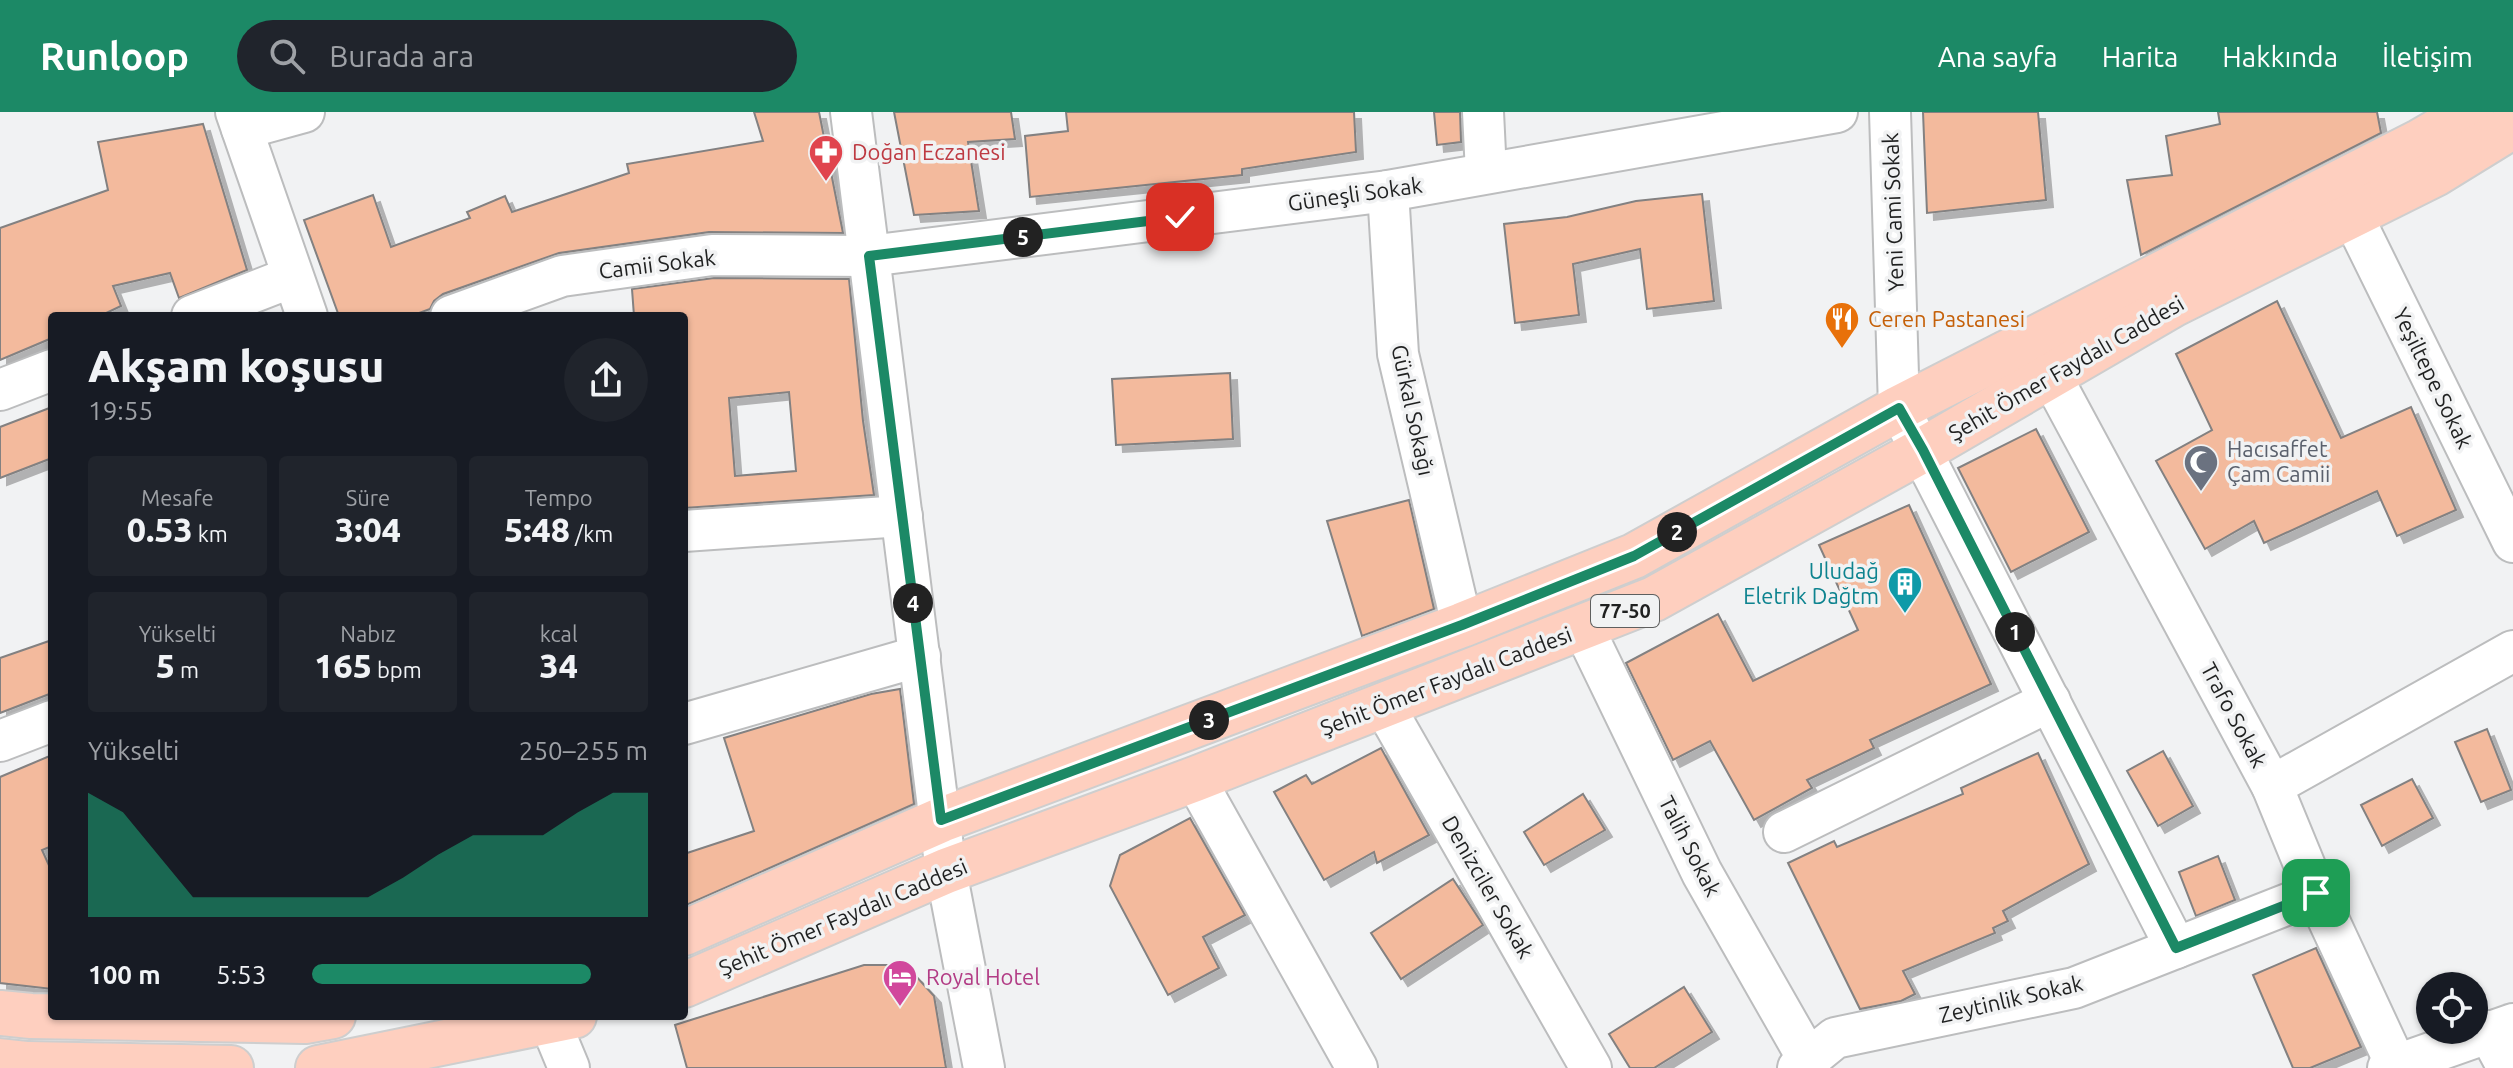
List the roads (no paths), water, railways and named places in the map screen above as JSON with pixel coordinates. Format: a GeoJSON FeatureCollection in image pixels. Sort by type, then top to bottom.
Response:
{"type":"FeatureCollection","features":[{"type":"Feature","properties":{"kind":"main road","name":"Şehit Ömer Faydalı Caddesi"},"geometry":{"type":"LineString","coordinates":[[688,931],[941,820],[1462,625],[1634,556],[2418,126],[2502,125]]}},
{"type":"Feature","properties":{"kind":"main road","name":"Şehit Ömer Faydalı Caddesi"},"geometry":{"type":"LineString","coordinates":[[688,983],[946,871],[1195,779],[1654,599],[1923,450],[2174,304],[2435,174],[2502,125]]}},
{"type":"Feature","properties":{"kind":"main road"},"geometry":{"type":"LineString","coordinates":[[0,1013],[48,1016]]}},
{"type":"Feature","properties":{"kind":"main road"},"geometry":{"type":"LineString","coordinates":[[250,1020],[311,1020]]}},
{"type":"Feature","properties":{"kind":"main road"},"geometry":{"type":"LineString","coordinates":[[318,1068],[547,1020]]}},
{"type":"Feature","properties":{"kind":"main road"},"geometry":{"type":"LineString","coordinates":[[0,1061],[231,1068]]}},
{"type":"Feature","properties":{"kind":"street"},"geometry":{"type":"LineString","coordinates":[[304,112],[239,121],[305,312]]}},
{"type":"Feature","properties":{"kind":"street"},"geometry":{"type":"LineString","coordinates":[[851,112],[946,871],[984,1068]]}},
{"type":"Feature","properties":{"kind":"street"},"geometry":{"type":"LineString","coordinates":[[1483,112],[1486,173]]}},
{"type":"Feature","properties":{"kind":"street","name":"Güneşli Sokak"},"geometry":{"type":"LineString","coordinates":[[869,256],[1388,191],[1837,112]]}},
{"type":"Feature","properties":{"kind":"street","name":"Yeni Cami Sokak"},"geometry":{"type":"LineString","coordinates":[[1890,112],[1899,408],[2176,948]]}},
{"type":"Feature","properties":{"kind":"street","name":"Gürkal Sokağı"},"geometry":{"type":"LineString","coordinates":[[1388,191],[1398,354],[1462,625]]}},
{"type":"Feature","properties":{"kind":"street","name":"Yeşiltepe Sokak"},"geometry":{"type":"LineString","coordinates":[[2352,215],[2513,542]]}},
{"type":"Feature","properties":{"kind":"street","name":"Camii Sokak"},"geometry":{"type":"LineString","coordinates":[[462,312],[562,276],[712,255],[869,256]]}},
{"type":"Feature","properties":{"kind":"street"},"geometry":{"type":"LineString","coordinates":[[202,312],[292,277]]}},
{"type":"Feature","properties":{"kind":"street"},"geometry":{"type":"LineString","coordinates":[[0,390],[48,372]]}},
{"type":"Feature","properties":{"kind":"street","name":"Trafo Sokak"},"geometry":{"type":"LineString","coordinates":[[2051,376],[2272,786],[2392,1066]]}},
{"type":"Feature","properties":{"kind":"street"},"geometry":{"type":"LineString","coordinates":[[688,531],[902,516]]}},
{"type":"Feature","properties":{"kind":"street","name":"Talih Sokak"},"geometry":{"type":"LineString","coordinates":[[1583,627],[1702,873],[1823,1058]]}},
{"type":"Feature","properties":{"kind":"street"},"geometry":{"type":"LineString","coordinates":[[2272,786],[2513,651]]}},
{"type":"Feature","properties":{"kind":"street"},"geometry":{"type":"LineString","coordinates":[[688,723],[920,656]]}},
{"type":"Feature","properties":{"kind":"street"},"geometry":{"type":"LineString","coordinates":[[1784,832],[2050,701]]}},
{"type":"Feature","properties":{"kind":"street","name":"Denizciler Sokak"},"geometry":{"type":"LineString","coordinates":[[1384,706],[1591,1068]]}},
{"type":"Feature","properties":{"kind":"street"},"geometry":{"type":"LineString","coordinates":[[0,741],[48,723]]}},
{"type":"Feature","properties":{"kind":"street"},"geometry":{"type":"LineString","coordinates":[[1195,779],[1357,1068]]}},
{"type":"Feature","properties":{"kind":"street","name":"Zeytinlik Sokak"},"geometry":{"type":"LineString","coordinates":[[1823,1058],[2074,988],[2316,893]]}},
{"type":"Feature","properties":{"kind":"street"},"geometry":{"type":"LineString","coordinates":[[557,1020],[569,1068]]}},
{"type":"Feature","properties":{"kind":"street"},"geometry":{"type":"LineString","coordinates":[[2392,1066],[2500,1027],[2508,1068]]}},
{"type":"Feature","properties":{"kind":"place","name":"Doğan Eczanesi"},"geometry":{"type":"Point","coordinates":[826,183]}},
{"type":"Feature","properties":{"kind":"place","name":"Ceren Pastanesi"},"geometry":{"type":"Point","coordinates":[1842,350]}},
{"type":"Feature","properties":{"kind":"place","name":"Hacısaffet Çam Camii"},"geometry":{"type":"Point","coordinates":[2201,493]}},
{"type":"Feature","properties":{"kind":"place","name":"Uludağ Eletrik Dağtm"},"geometry":{"type":"Point","coordinates":[1905,615]}},
{"type":"Feature","properties":{"kind":"place","name":"Royal Hotel"},"geometry":{"type":"Point","coordinates":[900,1008]}}]}
